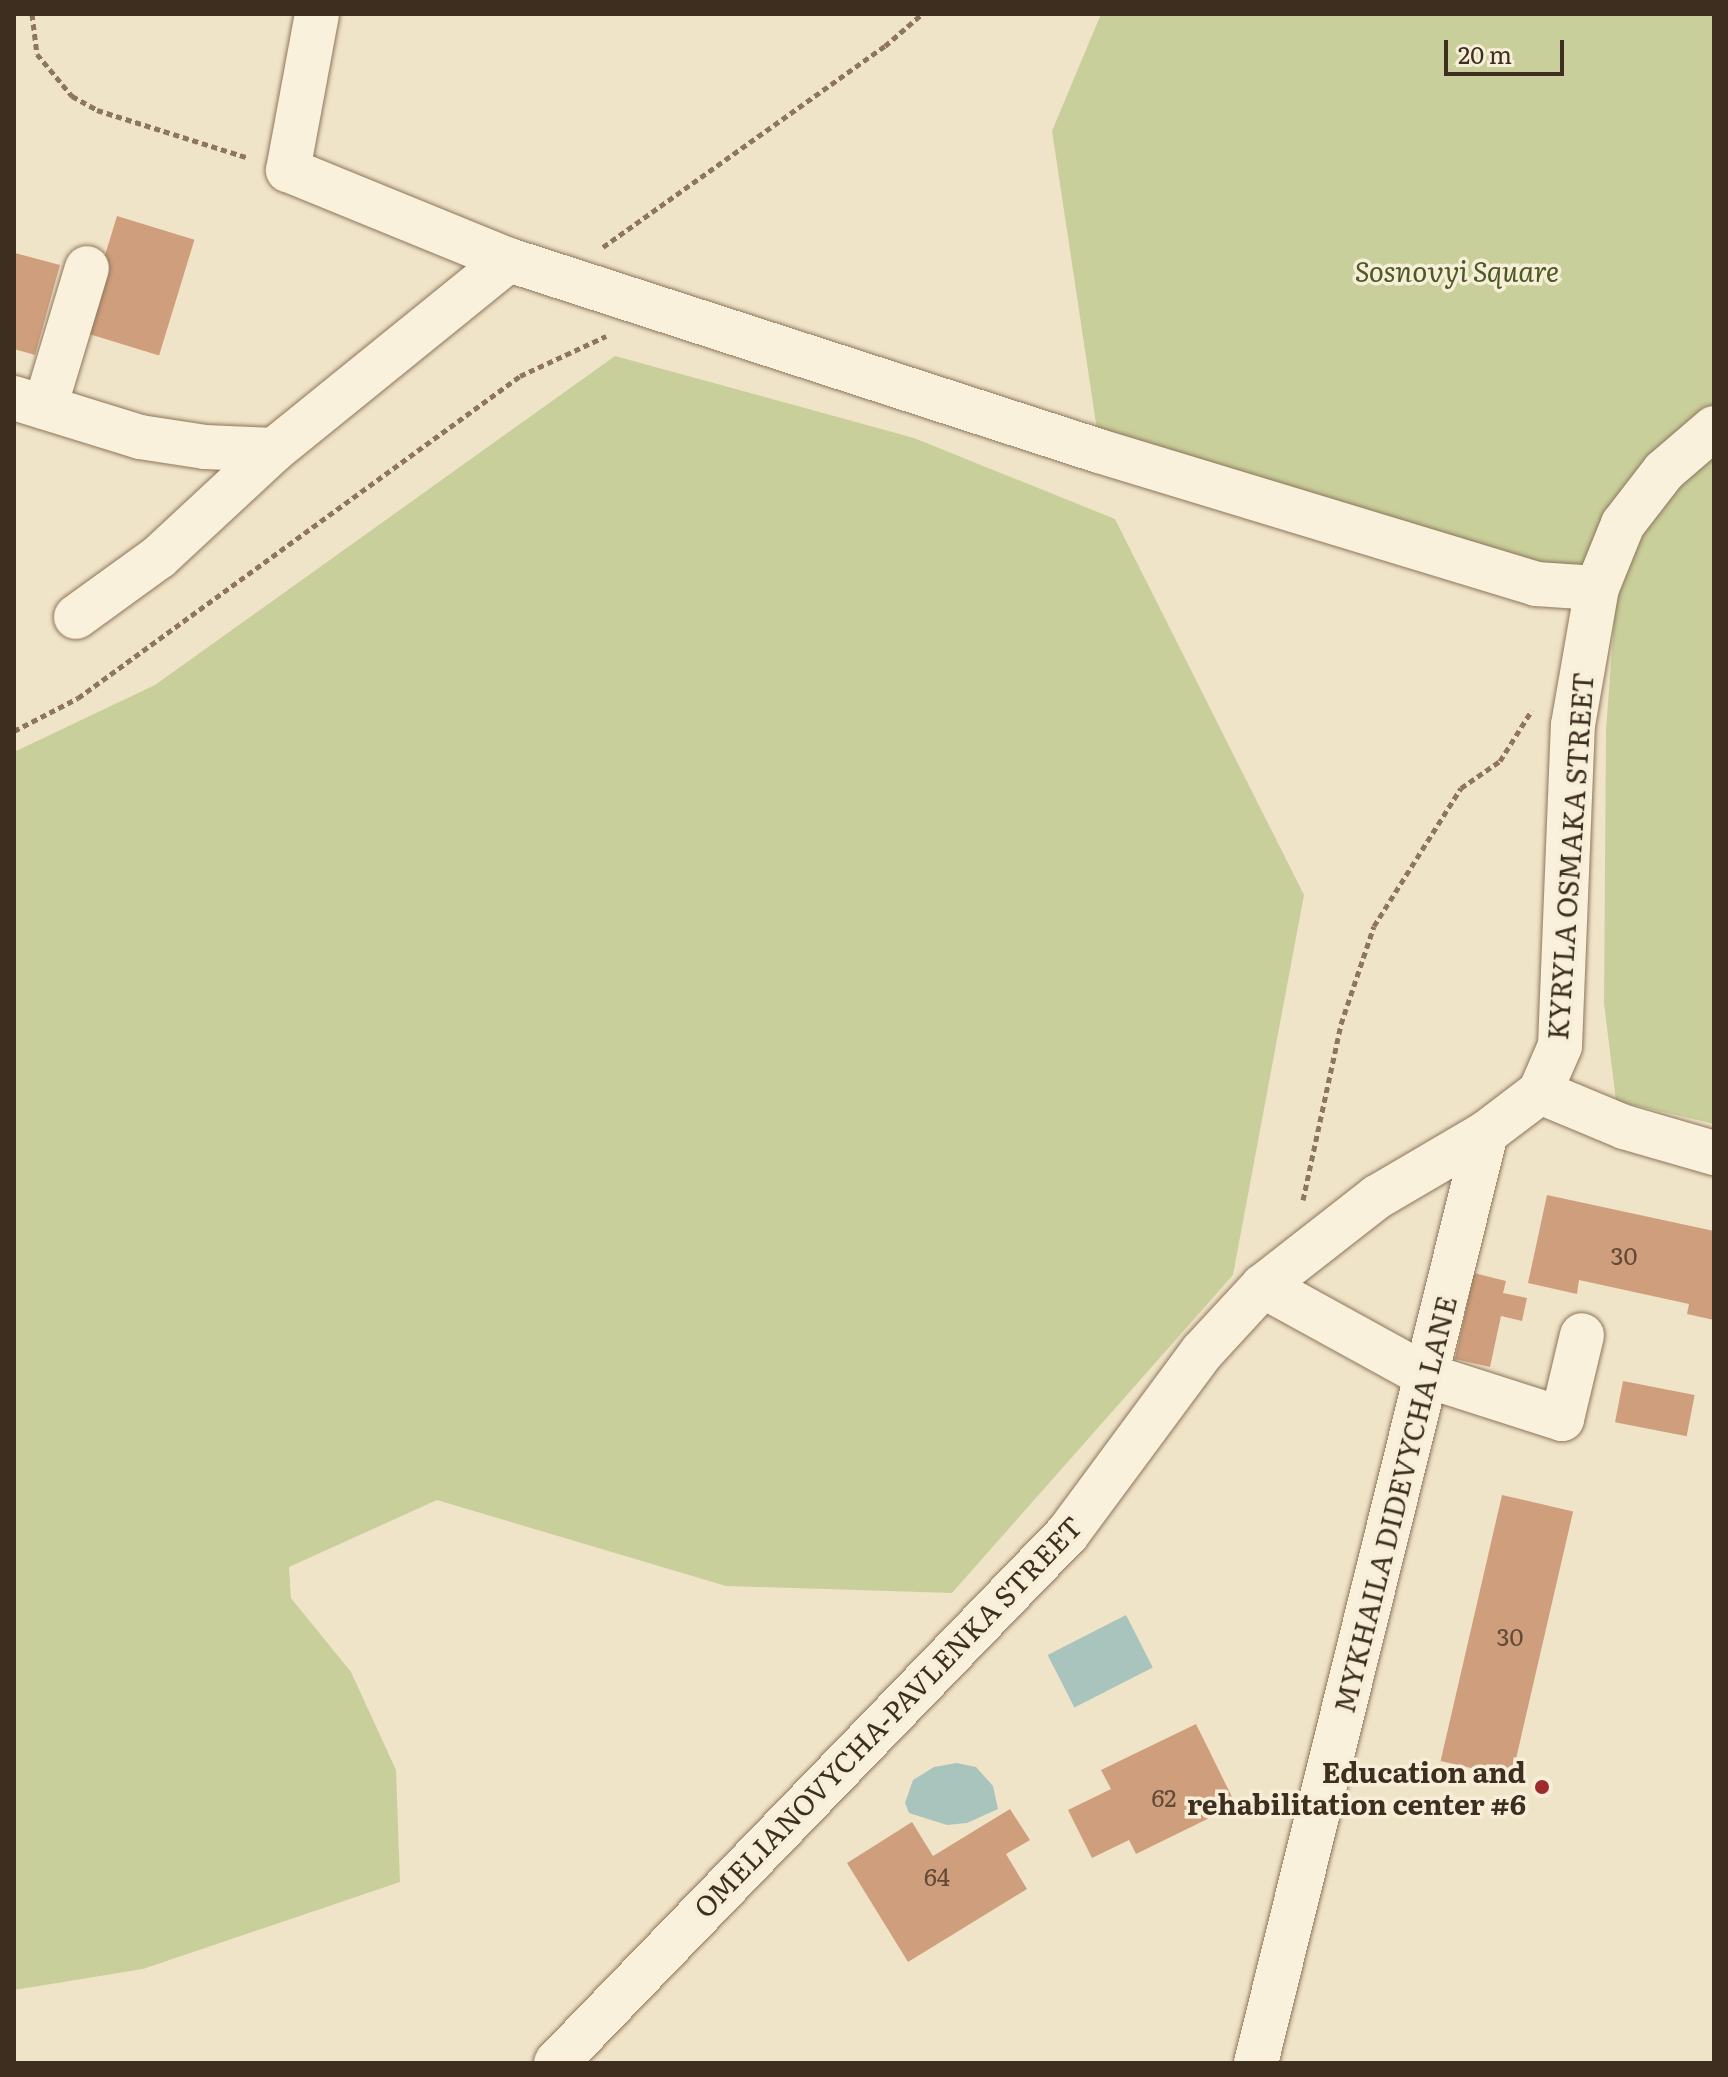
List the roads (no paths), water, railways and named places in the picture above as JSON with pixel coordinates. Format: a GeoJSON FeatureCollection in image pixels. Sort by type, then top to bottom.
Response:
{"type":"FeatureCollection","features":[{"type":"Feature","properties":{"kind":"street"},"geometry":{"type":"LineString","coordinates":[[317,14],[288,170],[509,260],[1099,451],[1536,584],[1597,588]]}},
{"type":"Feature","properties":{"kind":"street"},"geometry":{"type":"LineString","coordinates":[[76,617],[159,557],[274,450],[509,260]]}},
{"type":"Feature","properties":{"kind":"street"},"geometry":{"type":"LineString","coordinates":[[87,268],[30,403],[140,437],[205,447],[274,450]]}},
{"type":"Feature","properties":{"kind":"street","name":"KYRYLA OSMAKA STREET"},"geometry":{"type":"LineString","coordinates":[[1540,1092],[1560,1046],[1573,725],[1597,588],[1623,524],[1664,471],[1714,428]]}},
{"type":"Feature","properties":{"kind":"street"},"geometry":{"type":"LineString","coordinates":[[1540,1092],[1624,1127],[1714,1153]]}},
{"type":"Feature","properties":{"kind":"street","name":"OMELIANOVYCHA-PAVLENKA STREET"},"geometry":{"type":"LineString","coordinates":[[556,2063],[1068,1533],[1202,1352],[1277,1275],[1377,1197],[1486,1133],[1540,1092]]}},
{"type":"Feature","properties":{"kind":"street","name":"MYKHAILA DIDEVYCHA LANE"},"geometry":{"type":"LineString","coordinates":[[1256,2063],[1486,1133]]}},
{"type":"Feature","properties":{"kind":"street"},"geometry":{"type":"LineString","coordinates":[[1277,1275],[1425,1375],[1562,1419],[1582,1335]]}},
{"type":"Feature","properties":{"kind":"water"},"geometry":{"type":"Polygon","coordinates":[[[1126,1615],[1153,1668],[1074,1708],[1048,1655],[1126,1615]]]}},
{"type":"Feature","properties":{"kind":"water"},"geometry":{"type":"Polygon","coordinates":[[[957,1763],[976,1767],[993,1786],[998,1809],[967,1823],[947,1825],[909,1813],[905,1803],[913,1780],[934,1767],[957,1763]]]}},
{"type":"Feature","properties":{"kind":"place","name":"Education and rehabilitation center #6"},"geometry":{"type":"Point","coordinates":[1542,1787]}},
{"type":"Feature","properties":{"kind":"park label","name":"Sosnovyi Square"},"geometry":{"type":"Point","coordinates":[1457,270]}}]}
